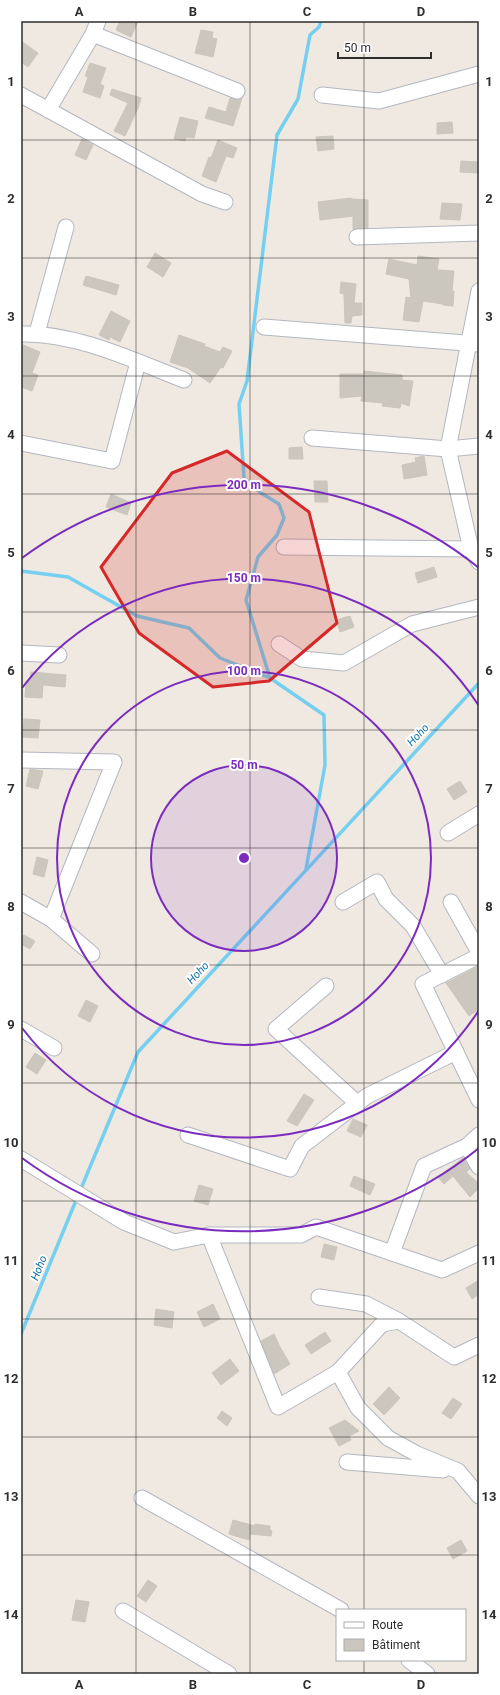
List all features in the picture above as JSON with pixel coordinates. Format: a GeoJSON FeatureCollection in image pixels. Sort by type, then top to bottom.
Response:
{"type":"FeatureCollection","features":[{"type":"Feature","properties":{"kind":"street"},"geometry":{"type":"LineString","coordinates":[[48,110],[95,27],[237,91]]}},
{"type":"Feature","properties":{"kind":"street"},"geometry":{"type":"LineString","coordinates":[[322,95],[379,101],[479,74]]}},
{"type":"Feature","properties":{"kind":"street"},"geometry":{"type":"LineString","coordinates":[[21,95],[202,194],[225,202]]}},
{"type":"Feature","properties":{"kind":"street"},"geometry":{"type":"LineString","coordinates":[[37,333],[66,227]]}},
{"type":"Feature","properties":{"kind":"street"},"geometry":{"type":"LineString","coordinates":[[357,237],[479,233]]}},
{"type":"Feature","properties":{"kind":"street"},"geometry":{"type":"LineString","coordinates":[[284,547],[475,555],[448,449],[474,343],[479,291]]}},
{"type":"Feature","properties":{"kind":"street"},"geometry":{"type":"LineString","coordinates":[[264,327],[474,343]]}},
{"type":"Feature","properties":{"kind":"street"},"geometry":{"type":"LineString","coordinates":[[21,334],[37,333],[89,344],[184,380]]}},
{"type":"Feature","properties":{"kind":"street"},"geometry":{"type":"LineString","coordinates":[[21,443],[112,461],[138,362]]}},
{"type":"Feature","properties":{"kind":"street"},"geometry":{"type":"LineString","coordinates":[[312,438],[448,449],[479,446]]}},
{"type":"Feature","properties":{"kind":"street"},"geometry":{"type":"LineString","coordinates":[[279,644],[302,659],[344,663],[412,624],[479,606]]}},
{"type":"Feature","properties":{"kind":"street"},"geometry":{"type":"LineString","coordinates":[[21,652],[59,655]]}},
{"type":"Feature","properties":{"kind":"street"},"geometry":{"type":"LineString","coordinates":[[21,760],[114,762],[51,919]]}},
{"type":"Feature","properties":{"kind":"street"},"geometry":{"type":"LineString","coordinates":[[448,833],[479,814]]}},
{"type":"Feature","properties":{"kind":"street"},"geometry":{"type":"LineString","coordinates":[[343,902],[377,882],[386,899],[413,926],[442,975]]}},
{"type":"Feature","properties":{"kind":"street"},"geometry":{"type":"LineString","coordinates":[[21,902],[51,919],[92,954]]}},
{"type":"Feature","properties":{"kind":"street"},"geometry":{"type":"LineString","coordinates":[[451,902],[479,952]]}},
{"type":"Feature","properties":{"kind":"street"},"geometry":{"type":"LineString","coordinates":[[479,956],[424,984],[479,1100]]}},
{"type":"Feature","properties":{"kind":"street"},"geometry":{"type":"LineString","coordinates":[[326,986],[276,1029],[358,1104]]}},
{"type":"Feature","properties":{"kind":"street"},"geometry":{"type":"LineString","coordinates":[[21,1029],[54,1048]]}},
{"type":"Feature","properties":{"kind":"street"},"geometry":{"type":"LineString","coordinates":[[188,1135],[290,1169],[302,1146],[367,1096],[456,1052]]}},
{"type":"Feature","properties":{"kind":"street"},"geometry":{"type":"LineString","coordinates":[[392,1253],[424,1166],[467,1146],[479,1136]]}},
{"type":"Feature","properties":{"kind":"street"},"geometry":{"type":"LineString","coordinates":[[467,1146],[479,1167]]}},
{"type":"Feature","properties":{"kind":"street"},"geometry":{"type":"LineString","coordinates":[[21,1159],[124,1222],[174,1242],[209,1235],[301,1235],[316,1226],[442,1270],[479,1254]]}},
{"type":"Feature","properties":{"kind":"street"},"geometry":{"type":"LineString","coordinates":[[209,1235],[278,1408],[338,1372],[382,1324],[399,1321]]}},
{"type":"Feature","properties":{"kind":"street"},"geometry":{"type":"LineString","coordinates":[[319,1297],[366,1304],[399,1321],[454,1357],[479,1345]]}},
{"type":"Feature","properties":{"kind":"street"},"geometry":{"type":"LineString","coordinates":[[338,1372],[358,1408],[388,1438],[418,1454],[458,1471],[479,1496]]}},
{"type":"Feature","properties":{"kind":"street"},"geometry":{"type":"LineString","coordinates":[[347,1462],[458,1471]]}},
{"type":"Feature","properties":{"kind":"street"},"geometry":{"type":"LineString","coordinates":[[142,1498],[339,1609]]}},
{"type":"Feature","properties":{"kind":"street"},"geometry":{"type":"LineString","coordinates":[[123,1611],[229,1674]]}},
{"type":"Feature","properties":{"kind":"street"},"geometry":{"type":"LineString","coordinates":[[410,1661],[427,1674]]}},
{"type":"Feature","properties":{"kind":"highlighted area"},"geometry":{"type":"Polygon","coordinates":[[[227,451],[309,512],[337,623],[269,681],[213,687],[139,633],[101,567],[172,473],[227,451]]]}},
{"type":"Feature","properties":{"kind":"building"},"geometry":{"type":"Polygon","coordinates":[[[120,21],[138,21],[131,37],[116,30],[120,21]]]}},
{"type":"Feature","properties":{"kind":"building"},"geometry":{"type":"Polygon","coordinates":[[[201,30],[213,32],[212,38],[217,39],[213,57],[195,53],[201,30]]]}},
{"type":"Feature","properties":{"kind":"building"},"geometry":{"type":"Polygon","coordinates":[[[21,41],[38,53],[28,67],[21,62],[21,41]]]}},
{"type":"Feature","properties":{"kind":"building"},"geometry":{"type":"Polygon","coordinates":[[[90,63],[106,68],[100,84],[104,86],[100,98],[83,92],[88,77],[85,76],[90,63]]]}},
{"type":"Feature","properties":{"kind":"building"},"geometry":{"type":"Polygon","coordinates":[[[112,89],[141,98],[125,136],[114,131],[128,103],[110,95],[112,89]]]}},
{"type":"Feature","properties":{"kind":"building"},"geometry":{"type":"Polygon","coordinates":[[[230,98],[238,100],[242,98],[233,126],[205,118],[209,107],[226,112],[230,98]]]}},
{"type":"Feature","properties":{"kind":"building"},"geometry":{"type":"Polygon","coordinates":[[[180,117],[198,121],[194,138],[186,137],[185,141],[174,139],[180,117]]]}},
{"type":"Feature","properties":{"kind":"building"},"geometry":{"type":"Polygon","coordinates":[[[452,122],[453,133],[437,134],[437,123],[452,122]]]}},
{"type":"Feature","properties":{"kind":"building"},"geometry":{"type":"Polygon","coordinates":[[[333,136],[334,149],[318,151],[316,137],[333,136]]]}},
{"type":"Feature","properties":{"kind":"building"},"geometry":{"type":"Polygon","coordinates":[[[82,139],[93,145],[86,160],[75,155],[82,139]]]}},
{"type":"Feature","properties":{"kind":"building"},"geometry":{"type":"Polygon","coordinates":[[[218,140],[237,148],[233,158],[226,156],[216,182],[202,176],[209,157],[211,158],[218,140]]]}},
{"type":"Feature","properties":{"kind":"building"},"geometry":{"type":"Polygon","coordinates":[[[461,161],[479,162],[479,173],[460,172],[461,161]]]}},
{"type":"Feature","properties":{"kind":"building"},"geometry":{"type":"Polygon","coordinates":[[[351,198],[368,200],[368,228],[353,229],[353,216],[320,220],[318,202],[351,198]]]}},
{"type":"Feature","properties":{"kind":"building"},"geometry":{"type":"Polygon","coordinates":[[[442,203],[462,204],[460,220],[440,219],[442,203]]]}},
{"type":"Feature","properties":{"kind":"building"},"geometry":{"type":"Polygon","coordinates":[[[155,253],[171,263],[163,277],[147,267],[155,253]]]}},
{"type":"Feature","properties":{"kind":"building"},"geometry":{"type":"Polygon","coordinates":[[[418,256],[439,259],[437,270],[454,271],[452,291],[454,291],[453,306],[423,301],[419,322],[403,320],[406,297],[411,298],[409,279],[386,274],[389,259],[417,265],[418,256]]]}},
{"type":"Feature","properties":{"kind":"building"},"geometry":{"type":"Polygon","coordinates":[[[86,276],[119,285],[116,295],[83,285],[86,276]]]}},
{"type":"Feature","properties":{"kind":"building"},"geometry":{"type":"Polygon","coordinates":[[[341,282],[356,284],[354,303],[362,303],[362,315],[352,316],[351,323],[345,323],[344,294],[340,293],[341,282]]]}},
{"type":"Feature","properties":{"kind":"building"},"geometry":{"type":"Polygon","coordinates":[[[111,311],[130,321],[120,342],[110,337],[109,340],[99,335],[111,311]]]}},
{"type":"Feature","properties":{"kind":"building"},"geometry":{"type":"Polygon","coordinates":[[[179,335],[205,344],[204,346],[220,352],[223,347],[232,351],[223,368],[221,367],[210,383],[188,368],[170,362],[179,335]]]}},
{"type":"Feature","properties":{"kind":"building"},"geometry":{"type":"Polygon","coordinates":[[[21,344],[40,352],[32,373],[38,375],[32,391],[21,387],[21,344]]]}},
{"type":"Feature","properties":{"kind":"building"},"geometry":{"type":"Polygon","coordinates":[[[364,371],[402,375],[402,380],[413,381],[409,406],[401,403],[400,408],[382,406],[383,403],[361,401],[362,396],[340,398],[340,374],[364,374],[364,371]]]}},
{"type":"Feature","properties":{"kind":"building"},"geometry":{"type":"Polygon","coordinates":[[[302,447],[303,459],[289,459],[289,448],[302,447]]]}},
{"type":"Feature","properties":{"kind":"building"},"geometry":{"type":"Polygon","coordinates":[[[424,456],[427,475],[404,479],[402,465],[416,462],[415,458],[424,456]]]}},
{"type":"Feature","properties":{"kind":"building"},"geometry":{"type":"Polygon","coordinates":[[[314,481],[327,481],[328,502],[315,502],[314,481]]]}},
{"type":"Feature","properties":{"kind":"building"},"geometry":{"type":"Polygon","coordinates":[[[111,494],[131,503],[127,515],[106,507],[111,494]]]}},
{"type":"Feature","properties":{"kind":"building"},"geometry":{"type":"Polygon","coordinates":[[[434,567],[437,577],[418,583],[415,573],[434,567]]]}},
{"type":"Feature","properties":{"kind":"building"},"geometry":{"type":"Polygon","coordinates":[[[350,616],[354,627],[340,632],[336,620],[350,616]]]}},
{"type":"Feature","properties":{"kind":"building"},"geometry":{"type":"Polygon","coordinates":[[[31,672],[66,675],[65,687],[43,685],[42,698],[25,697],[26,681],[30,681],[31,672]]]}},
{"type":"Feature","properties":{"kind":"building"},"geometry":{"type":"Polygon","coordinates":[[[24,719],[40,720],[38,738],[23,737],[24,719]]]}},
{"type":"Feature","properties":{"kind":"building"},"geometry":{"type":"Polygon","coordinates":[[[30,769],[43,771],[38,789],[26,786],[30,769]]]}},
{"type":"Feature","properties":{"kind":"building"},"geometry":{"type":"Polygon","coordinates":[[[460,781],[467,792],[454,800],[447,789],[460,781]]]}},
{"type":"Feature","properties":{"kind":"building"},"geometry":{"type":"Polygon","coordinates":[[[37,857],[48,860],[44,877],[33,874],[37,857]]]}},
{"type":"Feature","properties":{"kind":"building"},"geometry":{"type":"Polygon","coordinates":[[[24,935],[35,941],[30,949],[21,944],[21,940],[24,935]]]}},
{"type":"Feature","properties":{"kind":"building"},"geometry":{"type":"Polygon","coordinates":[[[479,966],[479,1009],[469,1016],[446,983],[479,966]]]}},
{"type":"Feature","properties":{"kind":"building"},"geometry":{"type":"Polygon","coordinates":[[[86,1000],[98,1006],[90,1022],[78,1016],[86,1000]]]}},
{"type":"Feature","properties":{"kind":"building"},"geometry":{"type":"Polygon","coordinates":[[[35,1053],[46,1060],[37,1074],[26,1067],[35,1053]]]}},
{"type":"Feature","properties":{"kind":"building"},"geometry":{"type":"Polygon","coordinates":[[[304,1094],[314,1100],[297,1126],[287,1121],[304,1094]]]}},
{"type":"Feature","properties":{"kind":"building"},"geometry":{"type":"Polygon","coordinates":[[[353,1119],[367,1125],[361,1137],[347,1131],[353,1119]]]}},
{"type":"Feature","properties":{"kind":"building"},"geometry":{"type":"Polygon","coordinates":[[[463,1158],[470,1169],[466,1172],[479,1184],[479,1188],[470,1197],[453,1176],[444,1184],[438,1177],[463,1158]]]}},
{"type":"Feature","properties":{"kind":"building"},"geometry":{"type":"Polygon","coordinates":[[[354,1176],[375,1184],[370,1195],[350,1186],[354,1176]]]}},
{"type":"Feature","properties":{"kind":"building"},"geometry":{"type":"Polygon","coordinates":[[[199,1185],[213,1189],[208,1205],[194,1201],[199,1185]]]}},
{"type":"Feature","properties":{"kind":"building"},"geometry":{"type":"Polygon","coordinates":[[[324,1244],[337,1247],[334,1260],[321,1257],[324,1244]]]}},
{"type":"Feature","properties":{"kind":"building"},"geometry":{"type":"Polygon","coordinates":[[[479,1280],[479,1294],[472,1299],[466,1288],[479,1280]]]}},
{"type":"Feature","properties":{"kind":"building"},"geometry":{"type":"Polygon","coordinates":[[[213,1304],[220,1319],[204,1327],[197,1312],[213,1304]]]}},
{"type":"Feature","properties":{"kind":"building"},"geometry":{"type":"Polygon","coordinates":[[[156,1309],[174,1312],[172,1328],[154,1325],[156,1309]]]}},
{"type":"Feature","properties":{"kind":"building"},"geometry":{"type":"Polygon","coordinates":[[[325,1332],[331,1341],[311,1354],[305,1345],[325,1332]]]}},
{"type":"Feature","properties":{"kind":"building"},"geometry":{"type":"Polygon","coordinates":[[[274,1334],[290,1364],[274,1374],[261,1341],[274,1334]]]}},
{"type":"Feature","properties":{"kind":"building"},"geometry":{"type":"Polygon","coordinates":[[[230,1359],[239,1371],[221,1385],[212,1373],[230,1359]]]}},
{"type":"Feature","properties":{"kind":"building"},"geometry":{"type":"Polygon","coordinates":[[[389,1387],[400,1398],[384,1415],[373,1404],[389,1387]]]}},
{"type":"Feature","properties":{"kind":"building"},"geometry":{"type":"Polygon","coordinates":[[[453,1398],[462,1404],[451,1419],[442,1413],[453,1398]]]}},
{"type":"Feature","properties":{"kind":"building"},"geometry":{"type":"Polygon","coordinates":[[[222,1411],[232,1418],[227,1426],[217,1418],[222,1411]]]}},
{"type":"Feature","properties":{"kind":"building"},"geometry":{"type":"Polygon","coordinates":[[[345,1420],[359,1431],[349,1436],[351,1440],[339,1446],[329,1428],[345,1420]]]}},
{"type":"Feature","properties":{"kind":"building"},"geometry":{"type":"Polygon","coordinates":[[[233,1520],[255,1526],[255,1524],[270,1526],[270,1530],[272,1531],[271,1536],[250,1534],[249,1540],[229,1534],[233,1520]]]}},
{"type":"Feature","properties":{"kind":"building"},"geometry":{"type":"Polygon","coordinates":[[[461,1540],[467,1551],[453,1559],[447,1548],[461,1540]]]}},
{"type":"Feature","properties":{"kind":"building"},"geometry":{"type":"Polygon","coordinates":[[[148,1580],[157,1586],[146,1602],[137,1596],[148,1580]]]}},
{"type":"Feature","properties":{"kind":"building"},"geometry":{"type":"Polygon","coordinates":[[[76,1600],[89,1602],[85,1622],[72,1620],[76,1600]]]}},
{"type":"Feature","properties":{"kind":"waterway"},"geometry":{"type":"LineString","coordinates":[[270,678],[246,600],[258,557],[277,535],[284,518],[279,504],[261,493],[244,478],[239,404],[247,381],[277,135],[298,99],[310,35],[319,27],[321,21]]}},
{"type":"Feature","properties":{"kind":"waterway"},"geometry":{"type":"LineString","coordinates":[[21,571],[68,577],[137,616],[189,628],[220,658],[270,678],[324,715],[325,765],[306,869]]}},
{"type":"Feature","properties":{"kind":"waterway","name":"Hoho"},"geometry":{"type":"LineString","coordinates":[[80,1191],[138,1052],[479,683]]}},
{"type":"Feature","properties":{"kind":"waterway","name":"Hoho"},"geometry":{"type":"LineString","coordinates":[[21,1334],[77,1198]]}}]}
